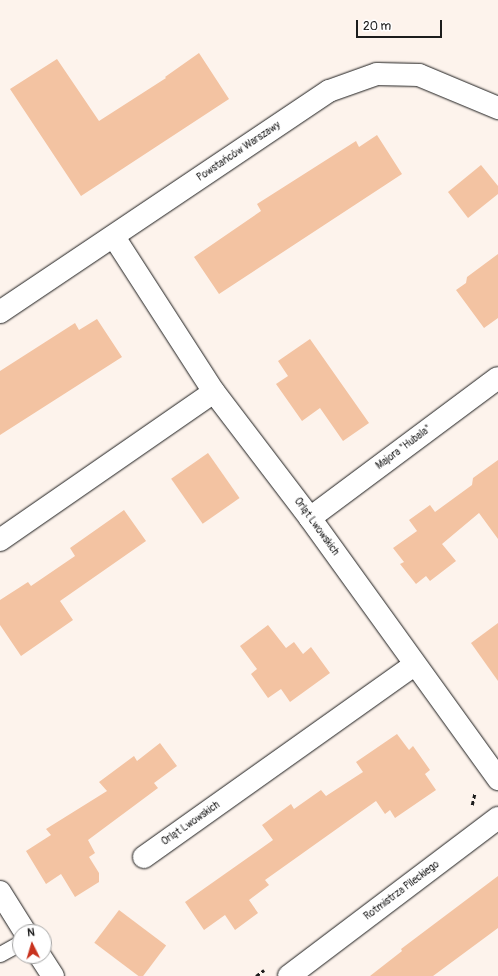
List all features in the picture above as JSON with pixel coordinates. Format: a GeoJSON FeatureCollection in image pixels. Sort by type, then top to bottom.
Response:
{"type":"FeatureCollection","features":[{"type":"Feature","properties":{"kind":"street","name":"Powstańców Warszawy"},"geometry":{"type":"LineString","coordinates":[[0,312],[114,237],[328,91],[377,74],[419,75],[498,108]]}},
{"type":"Feature","properties":{"kind":"street","name":"Orląt Lwowskich"},"geometry":{"type":"LineString","coordinates":[[114,237],[214,392],[310,518],[414,665],[498,779]]}},
{"type":"Feature","properties":{"kind":"street","name":"Majora \"Hubala\""},"geometry":{"type":"LineString","coordinates":[[310,518],[498,378]]}},
{"type":"Feature","properties":{"kind":"street"},"geometry":{"type":"LineString","coordinates":[[0,540],[214,392]]}},
{"type":"Feature","properties":{"kind":"street","name":"Orląt Lwowskich"},"geometry":{"type":"LineString","coordinates":[[144,857],[414,665]]}},
{"type":"Feature","properties":{"kind":"street","name":"Rotmistrza Pileckiego"},"geometry":{"type":"LineString","coordinates":[[289,976],[310,970],[498,818]]}},
{"type":"Feature","properties":{"kind":"street"},"geometry":{"type":"LineString","coordinates":[[0,892],[20,924]]}},
{"type":"Feature","properties":{"kind":"street"},"geometry":{"type":"LineString","coordinates":[[45,964],[53,976]]}},
{"type":"Feature","properties":{"kind":"lane"},"geometry":{"type":"LineString","coordinates":[[0,954],[12,947]]}},
{"type":"Feature","properties":{"kind":"building"},"geometry":{"type":"Polygon","coordinates":[[[199,53],[229,99],[81,196],[10,89],[57,59],[99,121],[166,78],[165,77],[199,53]]]}},
{"type":"Feature","properties":{"kind":"building"},"geometry":{"type":"Polygon","coordinates":[[[377,135],[402,174],[219,294],[194,257],[261,211],[257,204],[356,141],[359,147],[377,135]]]}},
{"type":"Feature","properties":{"kind":"building"},"geometry":{"type":"Polygon","coordinates":[[[481,165],[498,186],[498,194],[468,218],[448,192],[481,165]]]}},
{"type":"Feature","properties":{"kind":"building"},"geometry":{"type":"Polygon","coordinates":[[[498,254],[498,318],[484,328],[456,290],[466,283],[467,277],[498,254]]]}},
{"type":"Feature","properties":{"kind":"building"},"geometry":{"type":"Polygon","coordinates":[[[97,319],[122,357],[0,435],[0,371],[75,323],[79,330],[97,319]]]}},
{"type":"Feature","properties":{"kind":"building"},"geometry":{"type":"Polygon","coordinates":[[[310,339],[369,423],[343,441],[320,408],[302,421],[276,384],[288,376],[278,361],[310,339]]]}},
{"type":"Feature","properties":{"kind":"building"},"geometry":{"type":"Polygon","coordinates":[[[208,453],[240,498],[203,524],[171,479],[208,453]]]}},
{"type":"Feature","properties":{"kind":"building"},"geometry":{"type":"Polygon","coordinates":[[[498,460],[498,539],[479,513],[442,544],[456,561],[430,581],[426,576],[416,584],[400,564],[404,562],[393,548],[417,531],[409,520],[430,505],[435,512],[472,485],[473,478],[498,460]]]}},
{"type":"Feature","properties":{"kind":"building"},"geometry":{"type":"Polygon","coordinates":[[[124,510],[146,541],[60,601],[73,620],[21,656],[0,625],[0,600],[28,582],[31,586],[75,556],[70,548],[124,510]]]}},
{"type":"Feature","properties":{"kind":"building"},"geometry":{"type":"Polygon","coordinates":[[[498,623],[498,681],[471,643],[498,623]]]}},
{"type":"Feature","properties":{"kind":"building"},"geometry":{"type":"Polygon","coordinates":[[[268,625],[286,648],[294,642],[303,654],[311,647],[330,673],[290,702],[281,689],[268,698],[251,674],[257,669],[240,646],[268,625]]]}},
{"type":"Feature","properties":{"kind":"building"},"geometry":{"type":"Polygon","coordinates":[[[397,734],[409,750],[413,746],[430,770],[425,774],[436,790],[395,818],[390,810],[385,814],[376,801],[265,880],[269,885],[249,900],[258,913],[235,930],[225,915],[204,930],[185,902],[273,840],[262,825],[291,804],[294,809],[321,790],[326,796],[363,772],[356,762],[397,734]]]}},
{"type":"Feature","properties":{"kind":"building"},"geometry":{"type":"Polygon","coordinates":[[[160,743],[177,766],[154,783],[158,788],[88,840],[95,853],[89,857],[99,873],[99,882],[75,897],[61,874],[46,884],[26,851],[51,835],[46,829],[107,791],[99,782],[134,756],[137,761],[160,743]]]}},
{"type":"Feature","properties":{"kind":"building"},"geometry":{"type":"Polygon","coordinates":[[[498,876],[498,928],[433,976],[370,976],[402,951],[401,949],[498,876]]]}},
{"type":"Feature","properties":{"kind":"building"},"geometry":{"type":"Polygon","coordinates":[[[119,910],[166,946],[143,976],[138,976],[94,943],[119,910]]]}}]}
